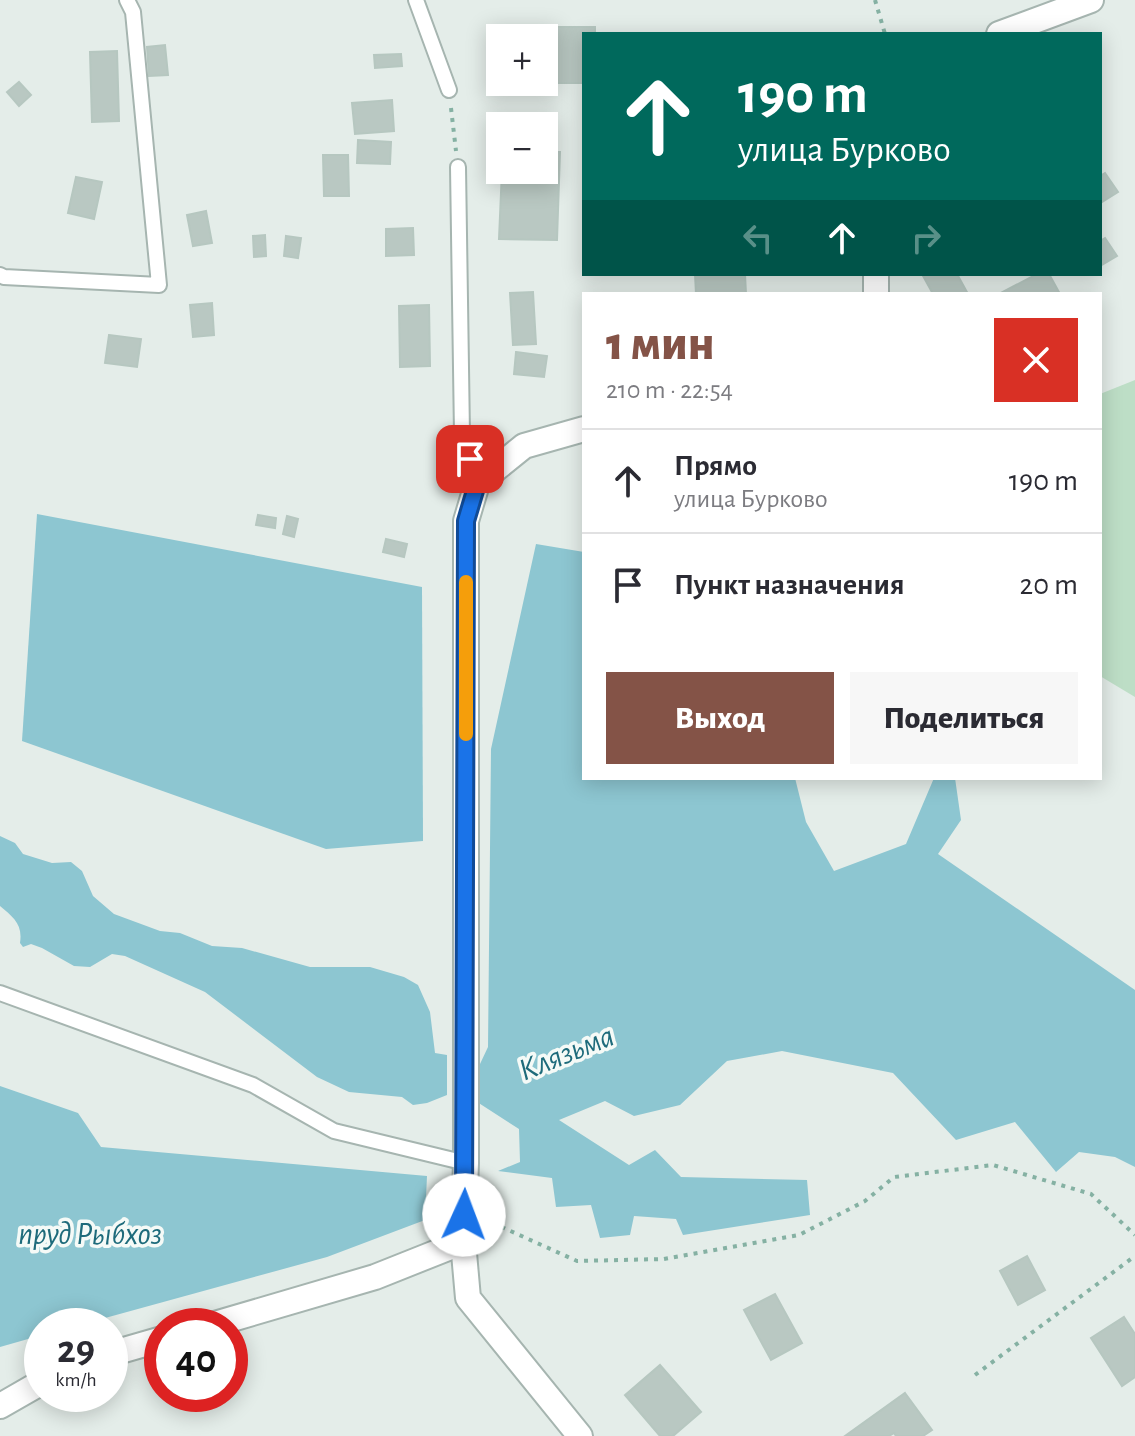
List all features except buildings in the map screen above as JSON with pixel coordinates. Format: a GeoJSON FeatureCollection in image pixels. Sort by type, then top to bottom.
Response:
{"type":"FeatureCollection","features":[{"type":"Feature","properties":{"kind":"street"},"geometry":{"type":"LineString","coordinates":[[1004,32],[1091,0]]}},
{"type":"Feature","properties":{"kind":"street"},"geometry":{"type":"LineString","coordinates":[[580,1436],[468,1298],[463,1242],[466,1163],[466,521],[477,484],[524,446],[582,430]]}},
{"type":"Feature","properties":{"kind":"street"},"geometry":{"type":"LineString","coordinates":[[248,1314],[375,1277],[463,1242]]}},
{"type":"Feature","properties":{"kind":"street"},"geometry":{"type":"LineString","coordinates":[[0,1406],[24,1392]]}},
{"type":"Feature","properties":{"kind":"lane"},"geometry":{"type":"LineString","coordinates":[[0,275],[159,285],[133,12],[127,0]]}},
{"type":"Feature","properties":{"kind":"lane"},"geometry":{"type":"LineString","coordinates":[[416,0],[449,90]]}},
{"type":"Feature","properties":{"kind":"lane"},"geometry":{"type":"LineString","coordinates":[[458,167],[462,434],[477,484]]}},
{"type":"Feature","properties":{"kind":"lane"},"geometry":{"type":"LineString","coordinates":[[0,993],[253,1085],[334,1131],[466,1163]]}},
{"type":"Feature","properties":{"kind":"path"},"geometry":{"type":"LineString","coordinates":[[875,0],[884,32]]}},
{"type":"Feature","properties":{"kind":"path"},"geometry":{"type":"LineString","coordinates":[[449,90],[458,167]]}},
{"type":"Feature","properties":{"kind":"path"},"geometry":{"type":"LineString","coordinates":[[490,1211],[495,1224],[577,1261],[664,1259],[799,1235],[865,1201],[894,1177],[993,1165],[1091,1194],[1135,1235]]}},
{"type":"Feature","properties":{"kind":"path"},"geometry":{"type":"LineString","coordinates":[[975,1375],[1135,1256]]}},
{"type":"Feature","properties":{"kind":"green space"},"geometry":{"type":"Polygon","coordinates":[[[1135,380],[1135,697],[1102,677],[1102,393],[1135,380]]]}},
{"type":"Feature","properties":{"kind":"water"},"geometry":{"type":"Polygon","coordinates":[[[37,514],[422,587],[423,841],[326,849],[22,741],[37,514]]]}},
{"type":"Feature","properties":{"kind":"water","name":"Клязьма"},"geometry":{"type":"Polygon","coordinates":[[[536,544],[582,552],[582,780],[796,780],[806,822],[834,871],[906,844],[933,780],[955,780],[961,820],[938,854],[1135,990],[1135,1167],[1115,1157],[1079,1152],[1056,1172],[1015,1122],[956,1140],[893,1073],[782,1051],[727,1061],[680,1105],[634,1116],[605,1101],[559,1120],[629,1165],[655,1150],[681,1177],[807,1180],[810,1215],[683,1235],[676,1219],[634,1216],[630,1235],[600,1238],[591,1205],[556,1207],[552,1178],[498,1171],[520,1162],[519,1129],[471,1098],[472,1081],[488,1047],[491,749],[536,544]]]}},
{"type":"Feature","properties":{"kind":"water"},"geometry":{"type":"Polygon","coordinates":[[[0,836],[15,843],[23,854],[52,863],[71,862],[82,871],[93,896],[114,914],[160,931],[180,933],[212,946],[242,948],[310,967],[370,967],[404,977],[418,985],[430,1012],[435,1053],[447,1055],[447,1095],[413,1105],[402,1097],[349,1092],[317,1077],[205,992],[125,956],[112,954],[90,967],[74,966],[42,948],[31,944],[23,947],[16,922],[0,906],[0,836]]]}},
{"type":"Feature","properties":{"kind":"water","name":"пруд Рыбхоз"},"geometry":{"type":"Polygon","coordinates":[[[0,1086],[78,1113],[101,1147],[427,1176],[425,1220],[327,1257],[128,1312],[128,1308],[24,1308],[24,1340],[0,1347],[0,1086]]]}},
{"type":"Feature","properties":{"kind":"slow traffic"},"geometry":{"type":"LineString","coordinates":[[466,582],[466,734]]}},
{"type":"Feature","properties":{"kind":"route"},"geometry":{"type":"LineString","coordinates":[[464,1215],[466,521],[477,484],[470,459]]}}]}
